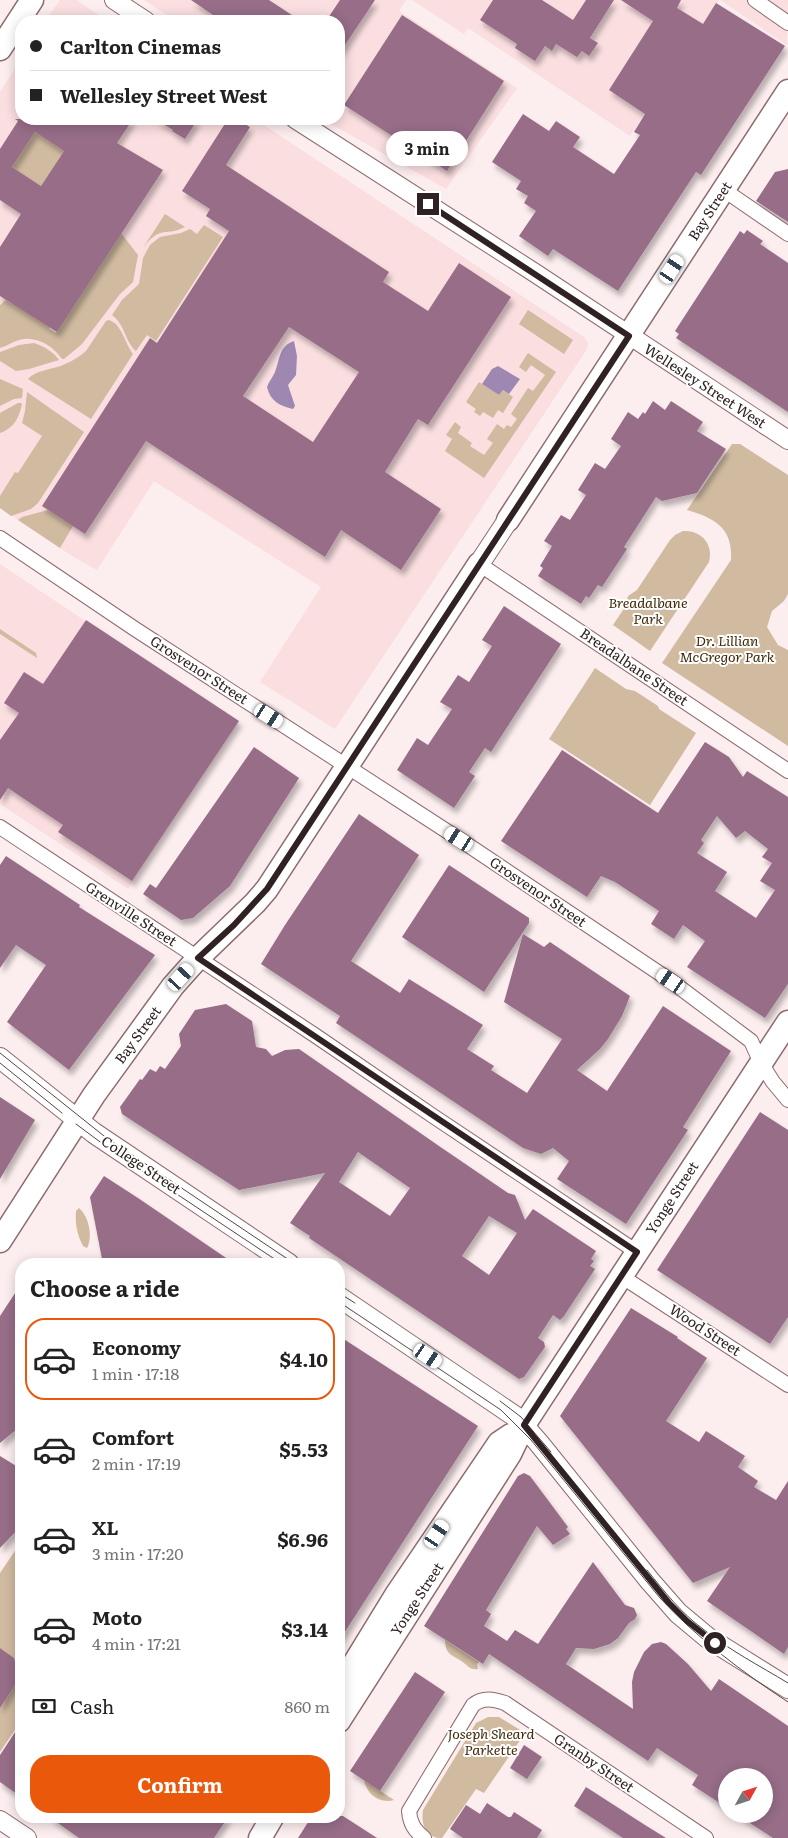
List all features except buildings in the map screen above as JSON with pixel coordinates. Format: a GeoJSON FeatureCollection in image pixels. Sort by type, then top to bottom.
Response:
{"type":"FeatureCollection","features":[{"type":"Feature","properties":{"kind":"main road"},"geometry":{"type":"LineString","coordinates":[[22,15],[32,0]]}},
{"type":"Feature","properties":{"kind":"main road"},"geometry":{"type":"LineString","coordinates":[[0,49],[15,26]]}},
{"type":"Feature","properties":{"kind":"main road","name":"Bay Street"},"geometry":{"type":"LineString","coordinates":[[0,1242],[77,1120],[173,986],[198,958],[234,925],[267,889],[788,91]]}},
{"type":"Feature","properties":{"kind":"main road","name":"Yonge Street"},"geometry":{"type":"LineString","coordinates":[[345,1712],[510,1454],[524,1425],[788,1022]]}},
{"type":"Feature","properties":{"kind":"main road","name":"College Street"},"geometry":{"type":"LineString","coordinates":[[0,1058],[77,1120],[280,1258]]}},
{"type":"Feature","properties":{"kind":"main road"},"geometry":{"type":"LineString","coordinates":[[345,1301],[504,1407],[524,1425],[678,1613],[708,1638],[788,1688]]}},
{"type":"Feature","properties":{"kind":"main road","name":"Yonge Street"},"geometry":{"type":"LineString","coordinates":[[345,1678],[396,1594],[499,1443],[524,1425]]}},
{"type":"Feature","properties":{"kind":"main road"},"geometry":{"type":"LineString","coordinates":[[260,1838],[269,1823]]}},
{"type":"Feature","properties":{"kind":"street"},"geometry":{"type":"LineString","coordinates":[[114,0],[137,15]]}},
{"type":"Feature","properties":{"kind":"street"},"geometry":{"type":"LineString","coordinates":[[755,0],[788,23]]}},
{"type":"Feature","properties":{"kind":"street","name":"Wellesley Street West"},"geometry":{"type":"LineString","coordinates":[[304,125],[535,273],[788,440]]}},
{"type":"Feature","properties":{"kind":"street"},"geometry":{"type":"LineString","coordinates":[[724,190],[788,234]]}},
{"type":"Feature","properties":{"kind":"street","name":"Grosvenor Street"},"geometry":{"type":"LineString","coordinates":[[0,538],[671,981],[751,1041],[761,1063],[773,1082],[788,1100]]}},
{"type":"Feature","properties":{"kind":"street","name":"Breadalbane Street"},"geometry":{"type":"LineString","coordinates":[[479,564],[788,771]]}},
{"type":"Feature","properties":{"kind":"street","name":"Grenville Street"},"geometry":{"type":"LineString","coordinates":[[0,827],[637,1252]]}},
{"type":"Feature","properties":{"kind":"street","name":"Wood Street"},"geometry":{"type":"LineString","coordinates":[[621,1276],[788,1385]]}},
{"type":"Feature","properties":{"kind":"street","name":"Granby Street"},"geometry":{"type":"LineString","coordinates":[[424,1838],[416,1831],[410,1819],[409,1811],[473,1705],[485,1699],[505,1704],[706,1838]]}},
{"type":"Feature","properties":{"kind":"street"},"geometry":{"type":"LineString","coordinates":[[0,1820],[27,1838]]}},
{"type":"Feature","properties":{"kind":"shaded area"},"geometry":{"type":"Polygon","coordinates":[[[60,0],[76,0],[99,15],[49,15],[60,0]]]}},
{"type":"Feature","properties":{"kind":"shaded area"},"geometry":{"type":"Polygon","coordinates":[[[144,0],[406,0],[399,11],[517,88],[446,189],[333,125],[345,125],[345,15],[167,15],[144,0]]]}},
{"type":"Feature","properties":{"kind":"shaded area"},"geometry":{"type":"Polygon","coordinates":[[[412,0],[719,0],[630,136],[468,28],[464,34],[412,0]]]}},
{"type":"Feature","properties":{"kind":"shaded area"},"geometry":{"type":"Polygon","coordinates":[[[720,0],[788,0],[787,45],[720,0]]]}},
{"type":"Feature","properties":{"kind":"shaded area"},"geometry":{"type":"Polygon","coordinates":[[[15,68],[15,125],[264,125],[584,337],[588,343],[587,349],[335,729],[260,682],[321,587],[154,481],[97,570],[72,556],[0,508],[0,92],[15,68]]]}},
{"type":"Feature","properties":{"kind":"shaded area"},"geometry":{"type":"Polygon","coordinates":[[[294,341],[297,356],[296,375],[288,385],[295,406],[293,409],[276,402],[270,396],[267,387],[285,346],[294,341]]]}},
{"type":"Feature","properties":{"kind":"shaded area"},"geometry":{"type":"Polygon","coordinates":[[[498,366],[520,379],[509,394],[503,390],[499,395],[482,384],[492,369],[498,366]]]}},
{"type":"Feature","properties":{"kind":"shaded area"},"geometry":{"type":"Polygon","coordinates":[[[0,564],[239,724],[128,889],[0,804],[0,564]]]}},
{"type":"Feature","properties":{"kind":"green space"},"geometry":{"type":"Polygon","coordinates":[[[35,132],[64,151],[41,186],[12,167],[35,132]]]}},
{"type":"Feature","properties":{"kind":"green space"},"geometry":{"type":"Polygon","coordinates":[[[165,214],[185,227],[159,233],[143,248],[165,214]]]}},
{"type":"Feature","properties":{"kind":"green space"},"geometry":{"type":"Polygon","coordinates":[[[204,225],[223,237],[156,341],[147,335],[136,351],[117,319],[112,315],[122,300],[139,284],[143,258],[150,245],[160,237],[181,233],[190,229],[197,234],[204,225]]]}},
{"type":"Feature","properties":{"kind":"green space"},"geometry":{"type":"Polygon","coordinates":[[[121,233],[138,255],[133,282],[120,294],[82,344],[64,359],[49,346],[38,340],[19,340],[0,348],[0,305],[6,300],[13,303],[56,333],[121,233]]]}},
{"type":"Feature","properties":{"kind":"green space"},"geometry":{"type":"Polygon","coordinates":[[[528,310],[573,340],[564,354],[519,324],[528,310]]]}},
{"type":"Feature","properties":{"kind":"green space"},"geometry":{"type":"Polygon","coordinates":[[[109,320],[120,330],[133,354],[91,419],[28,379],[36,373],[61,366],[81,355],[86,351],[106,321],[109,320]]]}},
{"type":"Feature","properties":{"kind":"green space"},"geometry":{"type":"Polygon","coordinates":[[[34,343],[54,354],[59,360],[16,371],[0,361],[0,352],[19,345],[34,343]]]}},
{"type":"Feature","properties":{"kind":"green space"},"geometry":{"type":"Polygon","coordinates":[[[528,353],[556,372],[484,478],[445,451],[452,439],[446,435],[455,422],[461,427],[458,433],[472,443],[470,446],[484,455],[493,443],[487,439],[497,424],[504,429],[507,425],[511,427],[517,419],[511,414],[528,388],[533,391],[545,375],[531,365],[526,372],[519,367],[528,353]]]}},
{"type":"Feature","properties":{"kind":"green space"},"geometry":{"type":"Polygon","coordinates":[[[0,379],[23,389],[22,398],[14,399],[0,406],[0,379]]]}},
{"type":"Feature","properties":{"kind":"green space"},"geometry":{"type":"Polygon","coordinates":[[[479,382],[499,395],[503,390],[513,397],[503,413],[498,410],[493,418],[483,412],[480,416],[474,412],[476,409],[466,402],[479,382]]]}},
{"type":"Feature","properties":{"kind":"green space"},"geometry":{"type":"Polygon","coordinates":[[[27,392],[84,432],[38,503],[31,509],[11,516],[0,508],[0,496],[15,472],[18,473],[42,436],[22,423],[27,392]]]}},
{"type":"Feature","properties":{"kind":"green space"},"geometry":{"type":"Polygon","coordinates":[[[18,403],[22,404],[15,422],[0,433],[0,413],[18,403]]]}},
{"type":"Feature","properties":{"kind":"green space","name":"Dr. Lillian McGregor Park"},"geometry":{"type":"Polygon","coordinates":[[[732,444],[740,444],[788,475],[788,594],[784,601],[772,611],[767,627],[778,645],[788,650],[788,746],[662,663],[731,560],[729,540],[720,526],[706,517],[687,510],[732,444]]]}},
{"type":"Feature","properties":{"kind":"green space"},"geometry":{"type":"Polygon","coordinates":[[[48,510],[73,526],[60,548],[18,520],[22,517],[48,510]]]}},
{"type":"Feature","properties":{"kind":"green space","name":"Breadalbane Park"},"geometry":{"type":"Polygon","coordinates":[[[683,531],[695,533],[705,539],[710,549],[709,562],[650,651],[613,625],[625,607],[628,596],[637,590],[670,540],[683,531]]]}},
{"type":"Feature","properties":{"kind":"green space"},"geometry":{"type":"Polygon","coordinates":[[[0,629],[36,653],[37,658],[0,634],[0,629]]]}},
{"type":"Feature","properties":{"kind":"green space"},"geometry":{"type":"Polygon","coordinates":[[[595,668],[626,689],[635,691],[696,733],[650,805],[549,739],[595,668]]]}},
{"type":"Feature","properties":{"kind":"green space"},"geometry":{"type":"Polygon","coordinates":[[[79,1208],[88,1221],[90,1238],[87,1248],[83,1246],[77,1229],[76,1211],[79,1208]]]}},
{"type":"Feature","properties":{"kind":"green space"},"geometry":{"type":"Polygon","coordinates":[[[15,1551],[15,1661],[14,1658],[0,1648],[0,1573],[15,1551]]]}},
{"type":"Feature","properties":{"kind":"green space"},"geometry":{"type":"Polygon","coordinates":[[[445,1640],[479,1662],[477,1664],[478,1669],[470,1668],[448,1652],[445,1640]]]}},
{"type":"Feature","properties":{"kind":"green space"},"geometry":{"type":"Polygon","coordinates":[[[15,1686],[15,1730],[0,1752],[0,1708],[15,1686]]]}},
{"type":"Feature","properties":{"kind":"green space","name":"Joseph Sheard Parkette"},"geometry":{"type":"Polygon","coordinates":[[[488,1717],[499,1717],[525,1733],[484,1793],[476,1789],[442,1838],[432,1836],[425,1829],[423,1810],[476,1723],[488,1717]]]}},
{"type":"Feature","properties":{"kind":"green space"},"geometry":{"type":"Polygon","coordinates":[[[364,1780],[394,1800],[384,1801],[375,1797],[368,1790],[364,1780]]]}},
{"type":"Feature","properties":{"kind":"tram line"},"geometry":{"type":"LineString","coordinates":[[0,1053],[104,1136],[286,1258]]}},
{"type":"Feature","properties":{"kind":"tram line"},"geometry":{"type":"LineString","coordinates":[[0,1063],[62,1113]]}},
{"type":"Feature","properties":{"kind":"tram line"},"geometry":{"type":"LineString","coordinates":[[76,1124],[115,1153],[273,1258]]}},
{"type":"Feature","properties":{"kind":"tram line"},"geometry":{"type":"LineString","coordinates":[[345,1297],[355,1303]]}},
{"type":"Feature","properties":{"kind":"tram line"},"geometry":{"type":"LineString","coordinates":[[345,1306],[501,1410],[531,1440],[674,1613],[721,1654],[788,1702]]}},
{"type":"Feature","properties":{"kind":"tram line"},"geometry":{"type":"LineString","coordinates":[[500,1401],[521,1417],[551,1452]]}},
{"type":"Feature","properties":{"kind":"tram line"},"geometry":{"type":"LineString","coordinates":[[647,1570],[673,1601],[695,1623],[734,1651],[788,1683]]}},
{"type":"Feature","properties":{"kind":"route"},"geometry":{"type":"LineString","coordinates":[[428,204],[629,336],[267,889],[234,925],[198,958],[637,1252],[524,1425],[669,1603],[687,1621],[715,1643]]}}]}
